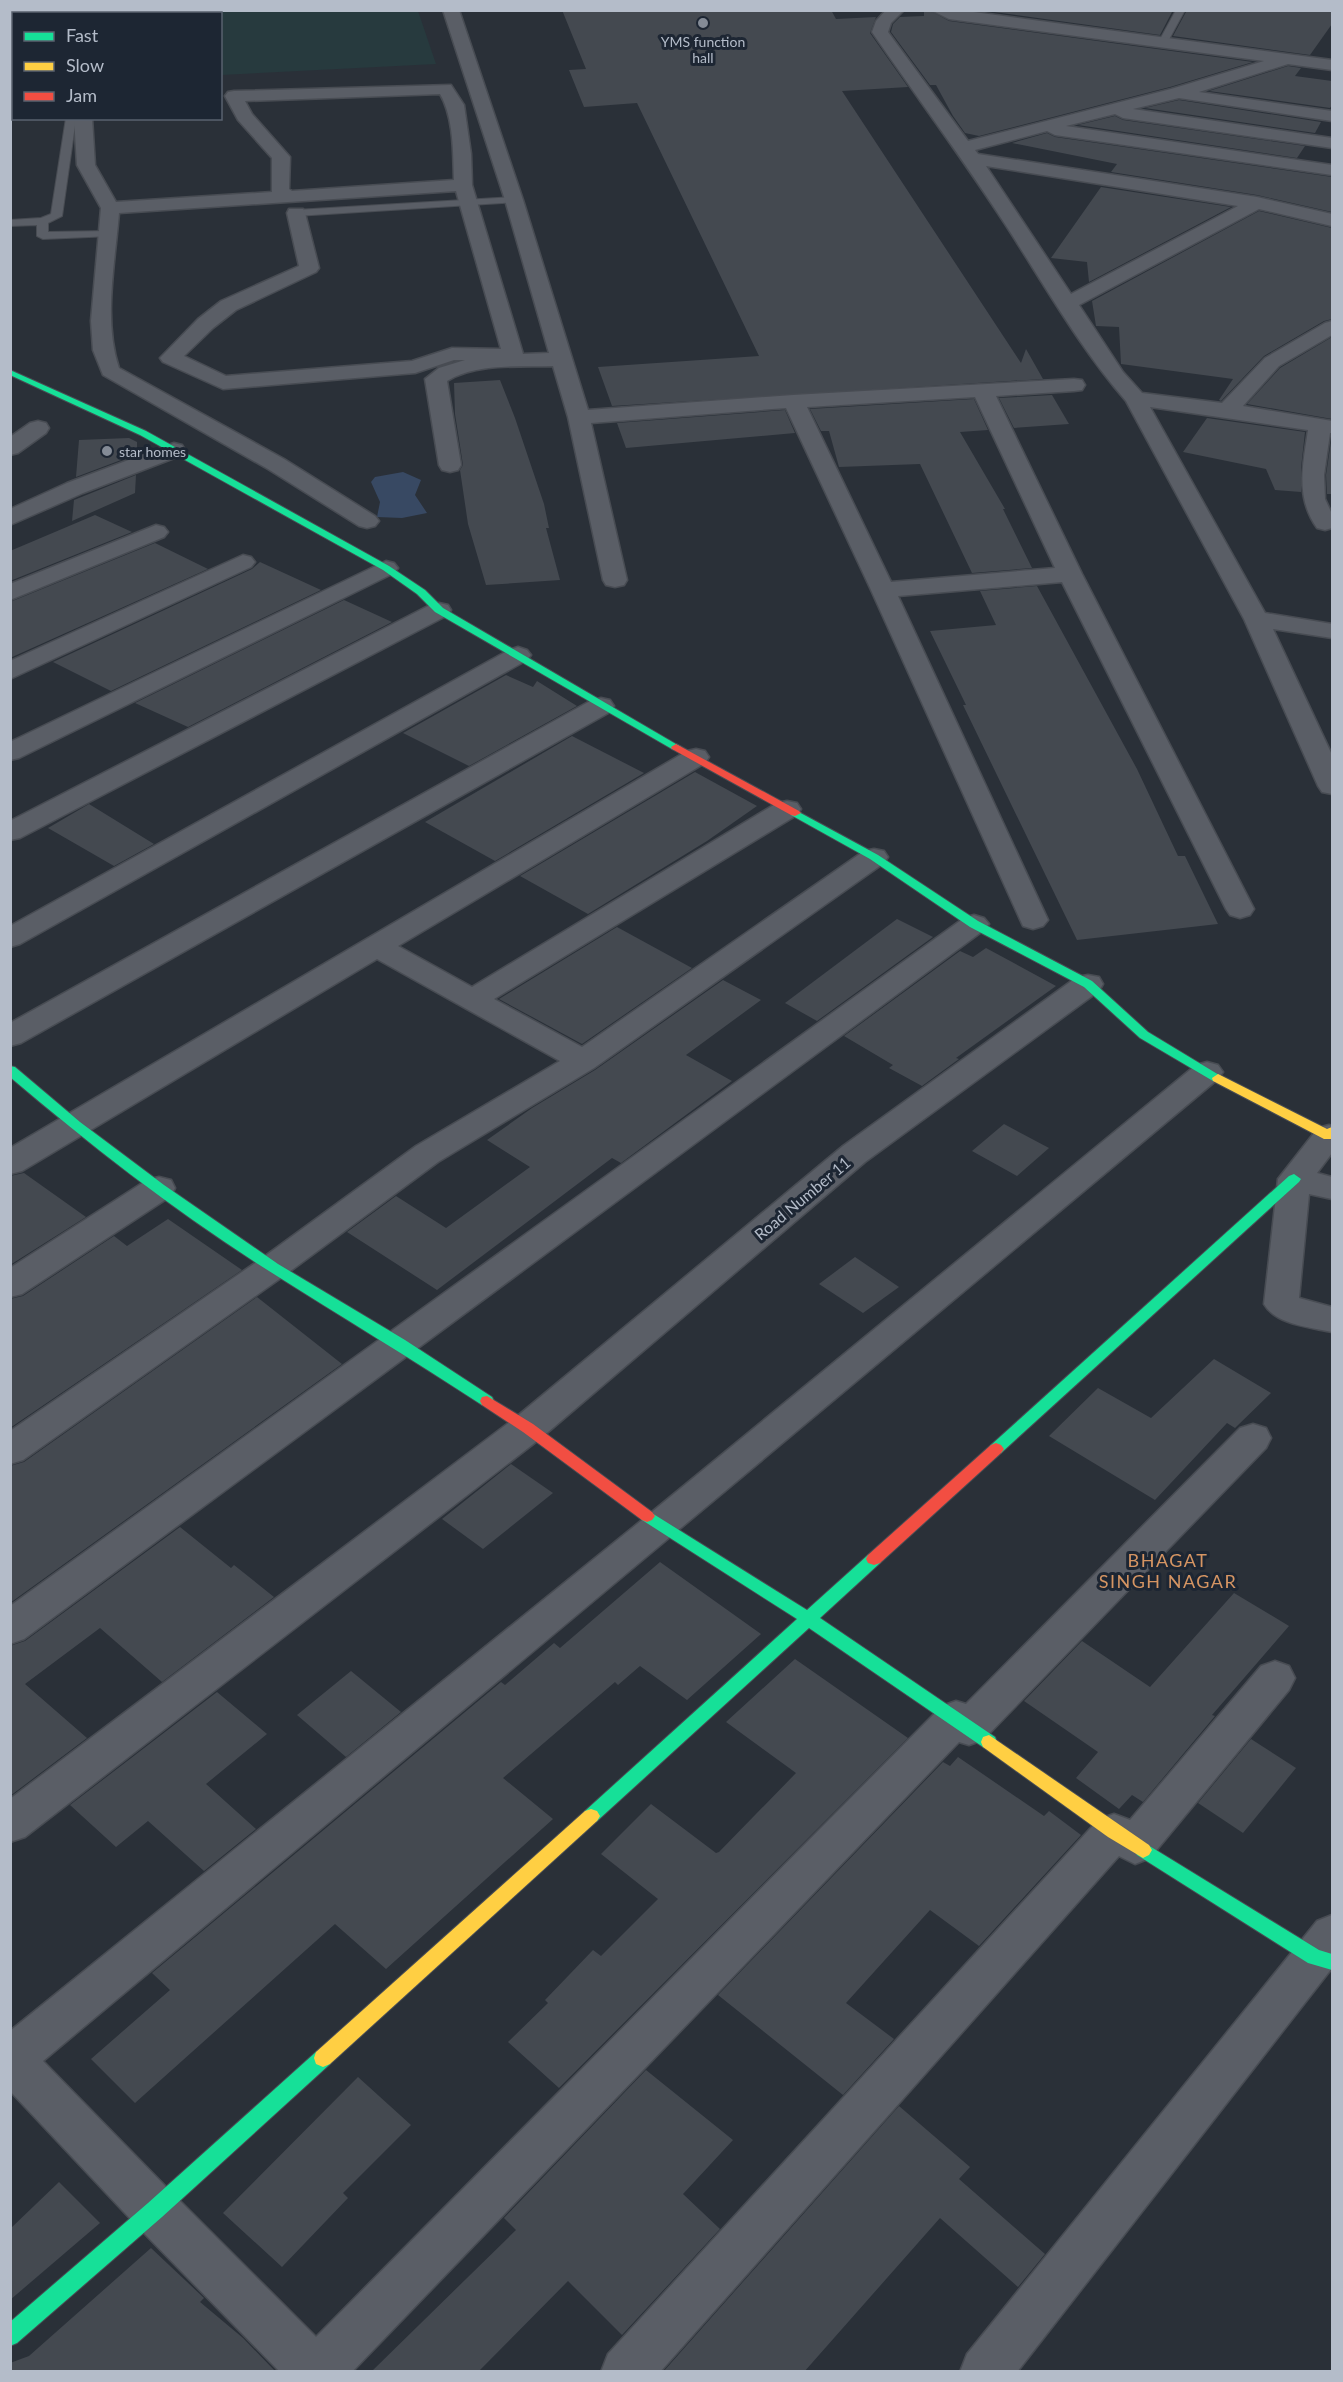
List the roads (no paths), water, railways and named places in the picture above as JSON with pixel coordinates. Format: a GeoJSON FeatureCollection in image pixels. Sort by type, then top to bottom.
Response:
{"type":"FeatureCollection","features":[{"type":"Feature","properties":{"kind":"street"},"geometry":{"type":"LineString","coordinates":[[451,10],[513,200],[579,417],[615,580]]}},
{"type":"Feature","properties":{"kind":"street"},"geometry":{"type":"LineString","coordinates":[[896,10],[884,21],[880,32],[968,153],[1115,376],[1135,399],[1256,619],[1332,786]]}},
{"type":"Feature","properties":{"kind":"street"},"geometry":{"type":"LineString","coordinates":[[939,10],[950,14],[1332,65]]}},
{"type":"Feature","properties":{"kind":"street"},"geometry":{"type":"LineString","coordinates":[[968,153],[1039,128],[1176,93],[1288,59]]}},
{"type":"Feature","properties":{"kind":"street"},"geometry":{"type":"LineString","coordinates":[[222,92],[473,78]]}},
{"type":"Feature","properties":{"kind":"street"},"geometry":{"type":"LineString","coordinates":[[445,89],[455,105],[466,194],[513,355],[452,354],[415,367],[223,383],[171,358],[218,312],[255,292],[289,280],[309,268],[292,205],[280,190],[281,157],[244,116],[234,96],[445,89]]}},
{"type":"Feature","properties":{"kind":"street"},"geometry":{"type":"LineString","coordinates":[[1176,93],[1332,116]]}},
{"type":"Feature","properties":{"kind":"street"},"geometry":{"type":"LineString","coordinates":[[1106,111],[1326,142]]}},
{"type":"Feature","properties":{"kind":"street"},"geometry":{"type":"LineString","coordinates":[[83,120],[86,165],[110,208],[101,321],[103,350],[110,370],[276,464],[367,521]]}},
{"type":"Feature","properties":{"kind":"street"},"geometry":{"type":"LineString","coordinates":[[1066,304],[1263,204],[1284,185],[1300,165],[1326,142],[1332,123]]}},
{"type":"Feature","properties":{"kind":"street"},"geometry":{"type":"LineString","coordinates":[[1039,128],[1332,170]]}},
{"type":"Feature","properties":{"kind":"street"},"geometry":{"type":"LineString","coordinates":[[968,153],[1263,204],[1332,220]]}},
{"type":"Feature","properties":{"kind":"street"},"geometry":{"type":"LineString","coordinates":[[110,208],[292,205],[466,194]]}},
{"type":"Feature","properties":{"kind":"street"},"geometry":{"type":"LineString","coordinates":[[1227,410],[1272,362],[1332,327]]}},
{"type":"Feature","properties":{"kind":"street"},"geometry":{"type":"LineString","coordinates":[[450,465],[436,379],[443,372],[460,366],[561,359]]}},
{"type":"Feature","properties":{"kind":"street"},"geometry":{"type":"LineString","coordinates":[[10,372],[143,433],[386,568],[421,592],[449,606],[518,655],[601,706],[874,857],[974,924],[1088,984],[1144,1035],[1207,1072],[1331,1134],[1294,1179],[155,2210],[10,2336]]}},
{"type":"Feature","properties":{"kind":"street"},"geometry":{"type":"LineString","coordinates":[[579,417],[793,401],[1074,385]]}},
{"type":"Feature","properties":{"kind":"street"},"geometry":{"type":"LineString","coordinates":[[982,390],[1070,574],[1240,909]]}},
{"type":"Feature","properties":{"kind":"street"},"geometry":{"type":"LineString","coordinates":[[1135,399],[1227,410],[1326,426],[1313,475],[1314,499],[1325,523]]}},
{"type":"Feature","properties":{"kind":"street"},"geometry":{"type":"LineString","coordinates":[[793,401],[883,590],[1033,920]]}},
{"type":"Feature","properties":{"kind":"street"},"geometry":{"type":"LineString","coordinates":[[10,448],[38,428]]}},
{"type":"Feature","properties":{"kind":"street"},"geometry":{"type":"LineString","coordinates":[[10,518],[75,489],[174,450]]}},
{"type":"Feature","properties":{"kind":"street"},"geometry":{"type":"LineString","coordinates":[[10,593],[156,532]]}},
{"type":"Feature","properties":{"kind":"street"},"geometry":{"type":"LineString","coordinates":[[10,671],[243,562]]}},
{"type":"Feature","properties":{"kind":"street"},"geometry":{"type":"LineString","coordinates":[[10,752],[386,568]]}},
{"type":"Feature","properties":{"kind":"street"},"geometry":{"type":"LineString","coordinates":[[883,590],[1070,574]]}},
{"type":"Feature","properties":{"kind":"street"},"geometry":{"type":"LineString","coordinates":[[10,832],[449,606]]}},
{"type":"Feature","properties":{"kind":"street"},"geometry":{"type":"LineString","coordinates":[[1256,619],[1332,631]]}},
{"type":"Feature","properties":{"kind":"street"},"geometry":{"type":"LineString","coordinates":[[10,938],[518,655]]}},
{"type":"Feature","properties":{"kind":"street"},"geometry":{"type":"LineString","coordinates":[[10,1036],[601,706]]}},
{"type":"Feature","properties":{"kind":"street"},"geometry":{"type":"LineString","coordinates":[[10,1163],[696,757]]}},
{"type":"Feature","properties":{"kind":"street"},"geometry":{"type":"LineString","coordinates":[[471,1000],[787,809]]}},
{"type":"Feature","properties":{"kind":"street"},"geometry":{"type":"LineString","coordinates":[[10,1450],[273,1268],[427,1154],[583,1061],[874,857]]}},
{"type":"Feature","properties":{"kind":"street"},"geometry":{"type":"LineString","coordinates":[[10,1628],[974,924]]}},
{"type":"Feature","properties":{"kind":"street"},"geometry":{"type":"LineString","coordinates":[[376,946],[583,1061]]}},
{"type":"Feature","properties":{"kind":"street","name":"Road Number 11"},"geometry":{"type":"LineString","coordinates":[[10,1824],[528,1428],[854,1154],[1088,984]]}},
{"type":"Feature","properties":{"kind":"street"},"geometry":{"type":"LineString","coordinates":[[10,1070],[75,1125],[159,1188],[273,1268],[400,1344],[528,1428],[660,1526],[809,1619],[963,1723],[1125,1838],[1326,1951],[985,2372]]}},
{"type":"Feature","properties":{"kind":"street"},"geometry":{"type":"LineString","coordinates":[[1207,1072],[660,1526],[11,2059],[155,2210],[317,2372],[963,1723],[1253,1438]]}},
{"type":"Feature","properties":{"kind":"street"},"geometry":{"type":"LineString","coordinates":[[1294,1179],[1332,1188]]}},
{"type":"Feature","properties":{"kind":"street"},"geometry":{"type":"LineString","coordinates":[[1294,1179],[1281,1304],[1299,1312],[1332,1319]]}},
{"type":"Feature","properties":{"kind":"street"},"geometry":{"type":"LineString","coordinates":[[10,1285],[159,1188]]}},
{"type":"Feature","properties":{"kind":"street"},"geometry":{"type":"LineString","coordinates":[[626,2372],[1275,1678]]}},
{"type":"Feature","properties":{"kind":"lane"},"geometry":{"type":"LineString","coordinates":[[1163,43],[1181,10]]}},
{"type":"Feature","properties":{"kind":"lane"},"geometry":{"type":"LineString","coordinates":[[10,223],[42,221],[56,216],[71,120]]}},
{"type":"Feature","properties":{"kind":"lane"},"geometry":{"type":"LineString","coordinates":[[466,194],[513,200]]}},
{"type":"Feature","properties":{"kind":"lane"},"geometry":{"type":"LineString","coordinates":[[42,221],[43,236],[108,234]]}},
{"type":"Feature","properties":{"kind":"water"},"geometry":{"type":"Polygon","coordinates":[[[403,472],[421,480],[415,495],[427,513],[402,518],[377,517],[380,502],[371,482],[375,477],[403,472]]]}},
{"type":"Feature","properties":{"kind":"place","name":"YMS function hall"},"geometry":{"type":"Point","coordinates":[703,23]}},
{"type":"Feature","properties":{"kind":"place","name":"star homes"},"geometry":{"type":"Point","coordinates":[107,451]}},
{"type":"Feature","properties":{"kind":"district","name":"BHAGAT SINGH NAGAR"},"geometry":{"type":"Point","coordinates":[1168,1570]}}]}
